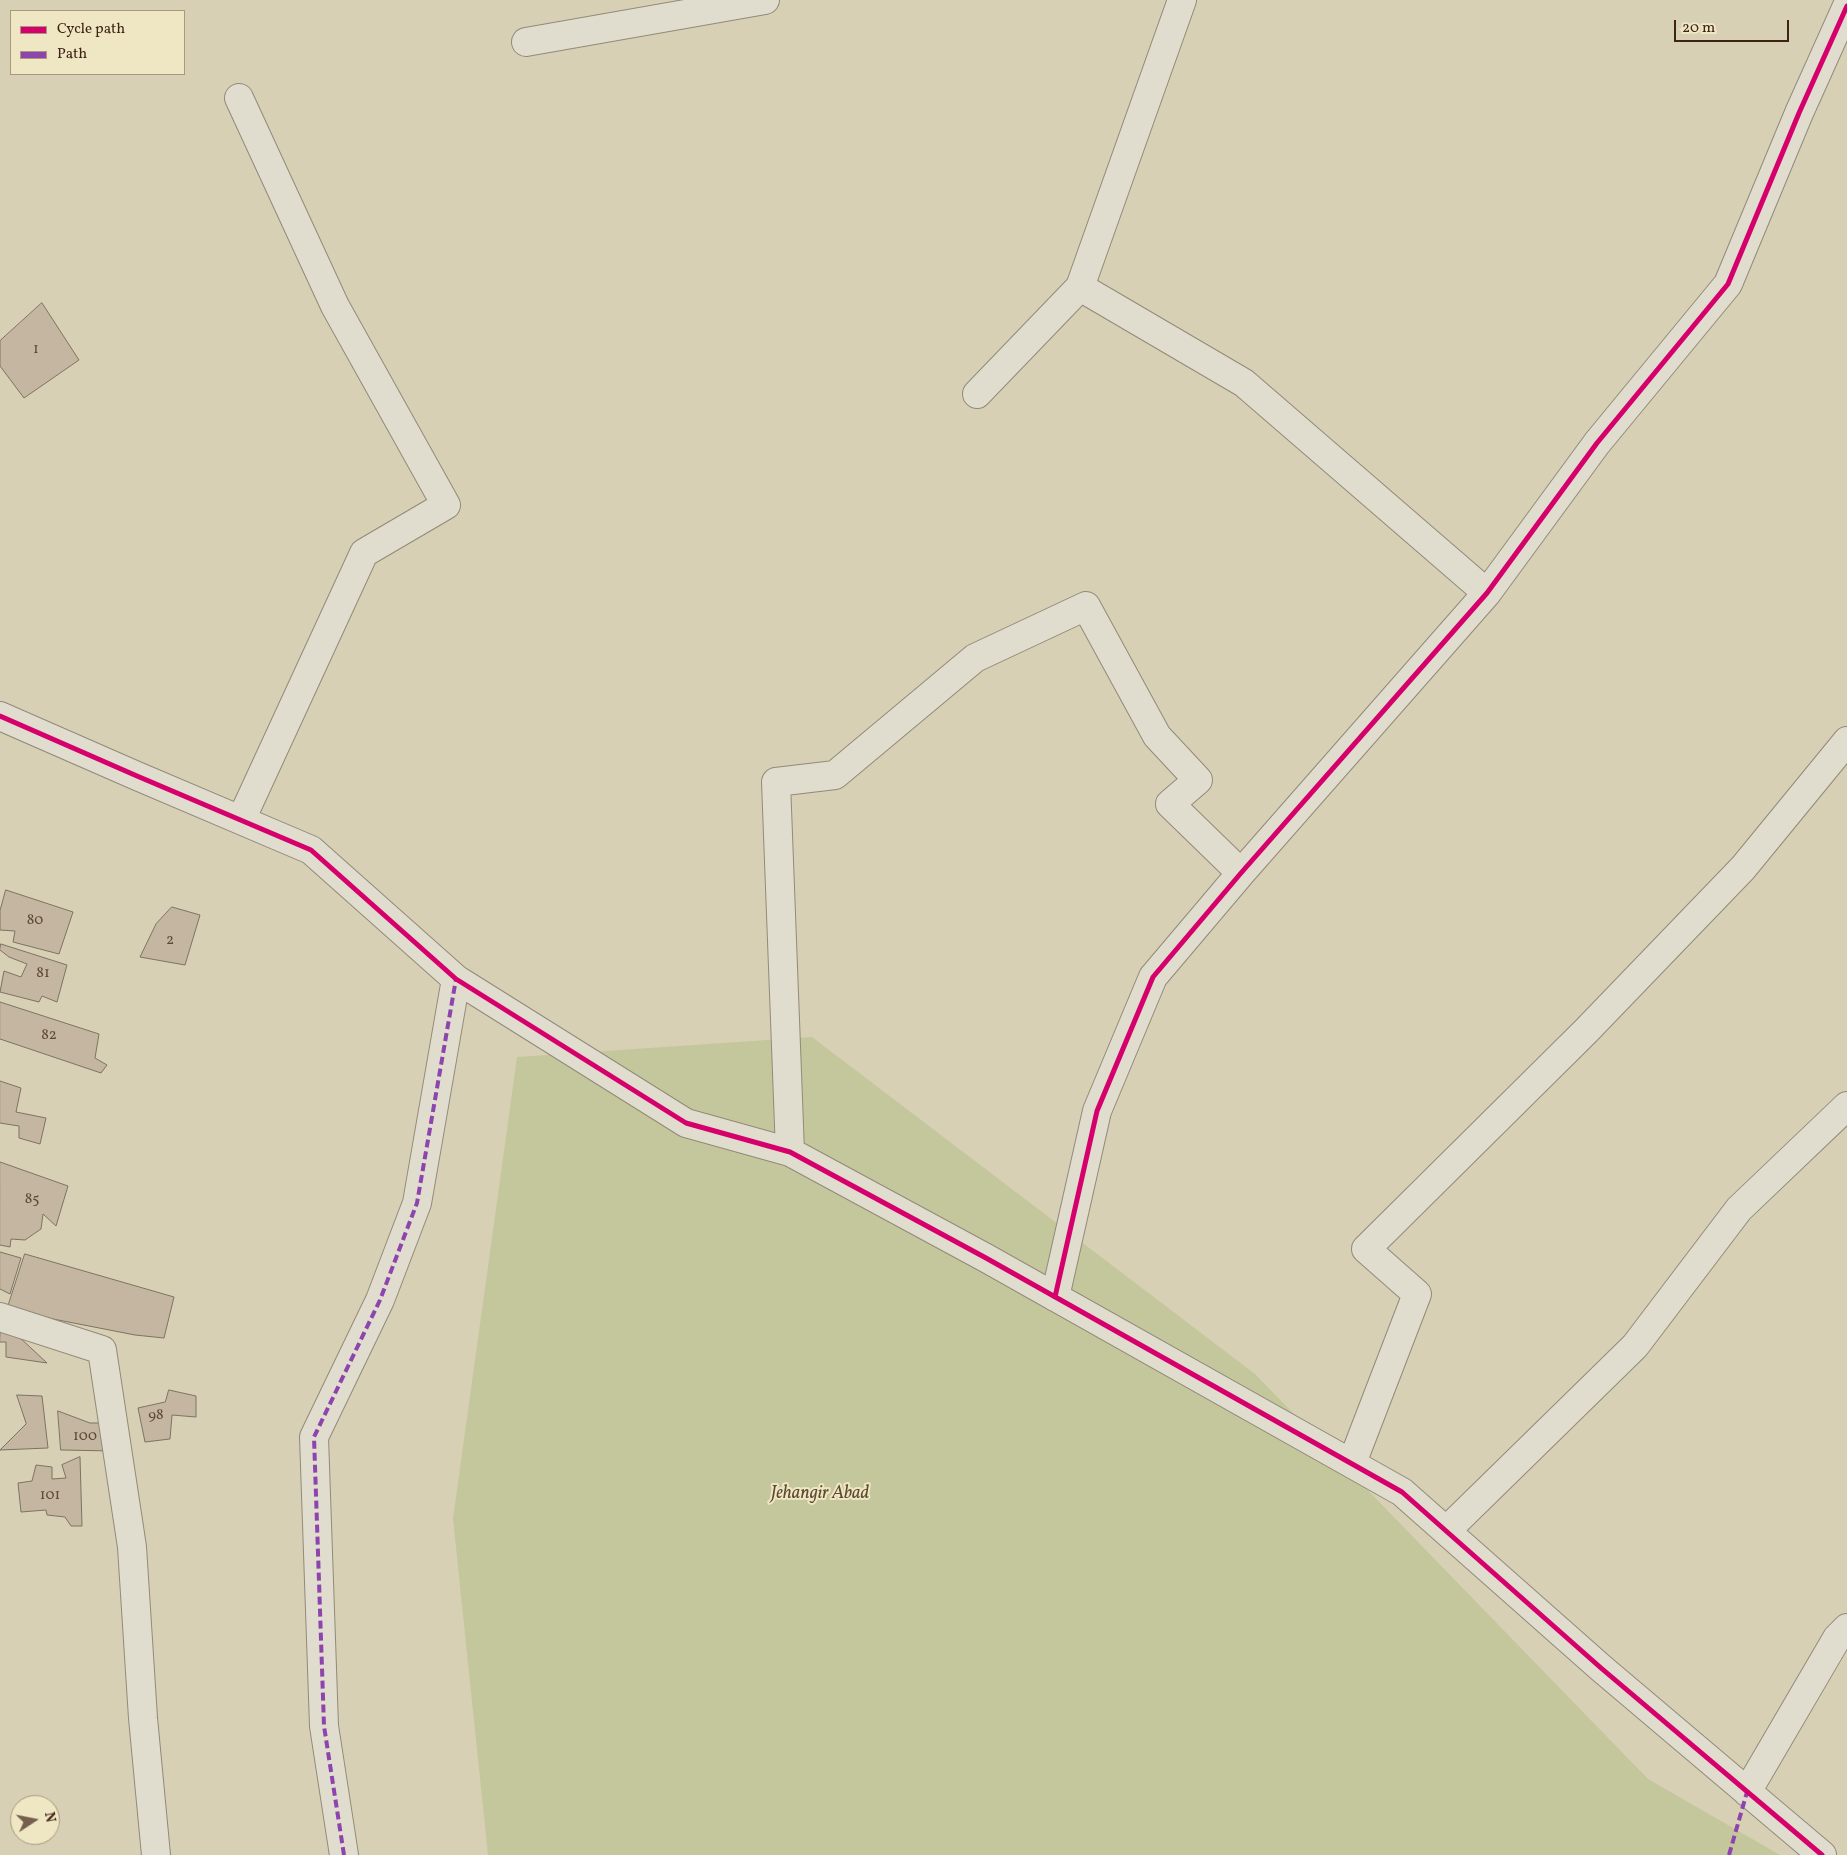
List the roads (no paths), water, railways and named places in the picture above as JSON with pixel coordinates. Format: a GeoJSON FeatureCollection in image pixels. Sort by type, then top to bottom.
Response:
{"type":"FeatureCollection","features":[{"type":"Feature","properties":{"kind":"street"},"geometry":{"type":"LineString","coordinates":[[526,42],[765,0]]}},
{"type":"Feature","properties":{"kind":"street"},"geometry":{"type":"LineString","coordinates":[[977,394],[1080,287],[1182,0]]}},
{"type":"Feature","properties":{"kind":"street"},"geometry":{"type":"LineString","coordinates":[[1055,1297],[1097,1111],[1153,977],[1240,873],[1487,592],[1597,443],[1728,284],[1799,113],[1847,6]]}},
{"type":"Feature","properties":{"kind":"street"},"geometry":{"type":"LineString","coordinates":[[239,98],[335,306],[446,505],[364,553],[241,820]]}},
{"type":"Feature","properties":{"kind":"street"},"geometry":{"type":"LineString","coordinates":[[1080,287],[1244,383],[1487,592]]}},
{"type":"Feature","properties":{"kind":"street"},"geometry":{"type":"LineString","coordinates":[[790,1152],[776,782],[835,775],[975,658],[1086,606],[1157,736],[1198,780],[1170,804],[1240,873]]}},
{"type":"Feature","properties":{"kind":"street"},"geometry":{"type":"LineString","coordinates":[[0,716],[310,850],[456,979],[686,1123],[790,1152],[1055,1297],[1402,1492],[1601,1668],[1822,1855]]}},
{"type":"Feature","properties":{"kind":"street"},"geometry":{"type":"LineString","coordinates":[[1352,1463],[1417,1294],[1366,1248],[1586,1031],[1743,868],[1847,741]]}},
{"type":"Feature","properties":{"kind":"street"},"geometry":{"type":"LineString","coordinates":[[344,1855],[324,1726],[314,1437],[380,1300],[417,1203],[456,979]]}},
{"type":"Feature","properties":{"kind":"street"},"geometry":{"type":"LineString","coordinates":[[1446,1531],[1635,1346],[1739,1209],[1847,1106]]}},
{"type":"Feature","properties":{"kind":"street"},"geometry":{"type":"LineString","coordinates":[[0,1317],[102,1350],[132,1547],[156,1855]]}},
{"type":"Feature","properties":{"kind":"street"},"geometry":{"type":"LineString","coordinates":[[1747,1792],[1837,1638],[1847,1628]]}},
{"type":"Feature","properties":{"kind":"park label","name":"Jehangir Abad"},"geometry":{"type":"Point","coordinates":[820,1495]}}]}
